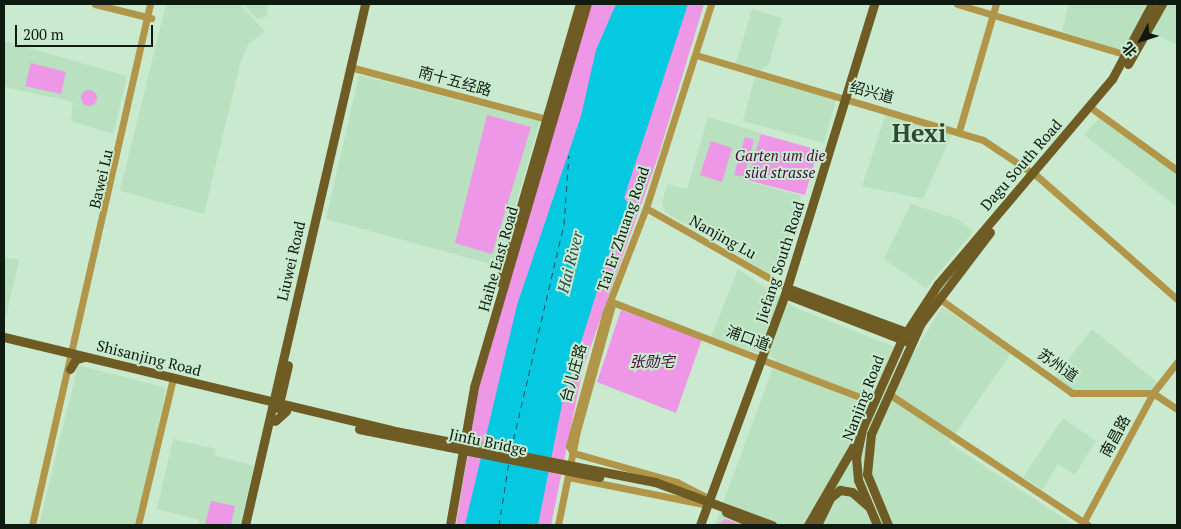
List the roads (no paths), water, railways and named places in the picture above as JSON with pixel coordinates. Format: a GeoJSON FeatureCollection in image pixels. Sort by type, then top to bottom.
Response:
{"type":"FeatureCollection","features":[{"type":"Feature","properties":{"kind":"main road","name":"Liuwei Road"},"geometry":{"type":"LineString","coordinates":[[245,525],[277,407],[353,68],[365,4]]}},
{"type":"Feature","properties":{"kind":"main road","name":"Liuwei Road"},"geometry":{"type":"LineString","coordinates":[[353,68],[370,4]]}},
{"type":"Feature","properties":{"kind":"main road","name":"Haihe East Road"},"geometry":{"type":"LineString","coordinates":[[450,525],[474,387],[550,120],[580,4]]}},
{"type":"Feature","properties":{"kind":"main road","name":"Haihe East Road"},"geometry":{"type":"LineString","coordinates":[[444,525],[468,392],[587,4]]}},
{"type":"Feature","properties":{"kind":"main road","name":"Jiefang South Road"},"geometry":{"type":"LineString","coordinates":[[702,521],[764,358],[874,4]]}},
{"type":"Feature","properties":{"kind":"main road","name":"Dagu South Road"},"geometry":{"type":"LineString","coordinates":[[906,336],[1130,56],[1152,4]]}},
{"type":"Feature","properties":{"kind":"main road","name":"Dagu South Road"},"geometry":{"type":"LineString","coordinates":[[919,318],[1034,176],[1094,110],[1162,4]]}},
{"type":"Feature","properties":{"kind":"main road"},"geometry":{"type":"LineString","coordinates":[[786,291],[906,336]]}},
{"type":"Feature","properties":{"kind":"main road"},"geometry":{"type":"LineString","coordinates":[[883,327],[919,318]]}},
{"type":"Feature","properties":{"kind":"main road"},"geometry":{"type":"LineString","coordinates":[[883,327],[891,341],[892,360]]}},
{"type":"Feature","properties":{"kind":"main road","name":"Shisanjing Road"},"geometry":{"type":"LineString","coordinates":[[4,336],[74,356],[260,400],[277,407]]}},
{"type":"Feature","properties":{"kind":"main road","name":"Nanjing Road"},"geometry":{"type":"LineString","coordinates":[[878,525],[856,472],[860,436],[892,360],[906,336]]}},
{"type":"Feature","properties":{"kind":"main road","name":"Nanjing Road"},"geometry":{"type":"LineString","coordinates":[[888,525],[865,460],[902,364],[906,336]]}},
{"type":"Feature","properties":{"kind":"main road","name":"Shisanjing Road"},"geometry":{"type":"LineString","coordinates":[[4,341],[59,355],[86,357],[277,407]]}},
{"type":"Feature","properties":{"kind":"main road"},"geometry":{"type":"LineString","coordinates":[[59,355],[70,369]]}},
{"type":"Feature","properties":{"kind":"main road"},"geometry":{"type":"LineString","coordinates":[[70,369],[74,356]]}},
{"type":"Feature","properties":{"kind":"main road"},"geometry":{"type":"LineString","coordinates":[[250,525],[277,407]]}},
{"type":"Feature","properties":{"kind":"main road","name":"Jinfu Bridge"},"geometry":{"type":"LineString","coordinates":[[277,407],[686,494],[710,503]]}},
{"type":"Feature","properties":{"kind":"main road"},"geometry":{"type":"LineString","coordinates":[[808,525],[860,436]]}},
{"type":"Feature","properties":{"kind":"main road"},"geometry":{"type":"LineString","coordinates":[[817,525],[830,498],[840,490],[852,492],[870,507]]}},
{"type":"Feature","properties":{"kind":"main road"},"geometry":{"type":"LineString","coordinates":[[710,503],[726,506],[772,525]]}},
{"type":"Feature","properties":{"kind":"main road"},"geometry":{"type":"LineString","coordinates":[[710,503],[756,525]]}},
{"type":"Feature","properties":{"kind":"street"},"geometry":{"type":"LineString","coordinates":[[95,4],[150,17]]}},
{"type":"Feature","properties":{"kind":"street","name":"Bawei Lu"},"geometry":{"type":"LineString","coordinates":[[150,4],[150,17]]}},
{"type":"Feature","properties":{"kind":"street","name":"Bawei Lu"},"geometry":{"type":"LineString","coordinates":[[74,356],[150,17],[155,4]]}},
{"type":"Feature","properties":{"kind":"street","name":"Tai Er Zhuang Road"},"geometry":{"type":"LineString","coordinates":[[558,525],[573,453],[612,302],[646,208],[711,4]]}},
{"type":"Feature","properties":{"kind":"street"},"geometry":{"type":"LineString","coordinates":[[957,4],[1130,56]]}},
{"type":"Feature","properties":{"kind":"street"},"geometry":{"type":"LineString","coordinates":[[959,131],[996,4]]}},
{"type":"Feature","properties":{"kind":"street","name":"绍兴道"},"geometry":{"type":"LineString","coordinates":[[696,55],[959,131],[995,146],[1034,176],[1177,299]]}},
{"type":"Feature","properties":{"kind":"street","name":"南十五经路"},"geometry":{"type":"LineString","coordinates":[[353,68],[550,120]]}},
{"type":"Feature","properties":{"kind":"street"},"geometry":{"type":"LineString","coordinates":[[1094,110],[1177,170]]}},
{"type":"Feature","properties":{"kind":"street","name":"绍兴道"},"geometry":{"type":"LineString","coordinates":[[1034,176],[1177,304]]}},
{"type":"Feature","properties":{"kind":"street","name":"Nanjing Lu"},"geometry":{"type":"LineString","coordinates":[[646,208],[786,291]]}},
{"type":"Feature","properties":{"kind":"street","name":"苏州道"},"geometry":{"type":"LineString","coordinates":[[937,296],[1072,394],[1153,393]]}},
{"type":"Feature","properties":{"kind":"street","name":"浦口道"},"geometry":{"type":"LineString","coordinates":[[612,302],[764,358],[873,402]]}},
{"type":"Feature","properties":{"kind":"street","name":"南昌路"},"geometry":{"type":"LineString","coordinates":[[1084,524],[1153,393],[1177,362]]}},
{"type":"Feature","properties":{"kind":"street"},"geometry":{"type":"LineString","coordinates":[[32,525],[70,369]]}},
{"type":"Feature","properties":{"kind":"street"},"geometry":{"type":"LineString","coordinates":[[138,525],[173,380]]}},
{"type":"Feature","properties":{"kind":"street"},"geometry":{"type":"LineString","coordinates":[[1153,393],[1177,409]]}},
{"type":"Feature","properties":{"kind":"street"},"geometry":{"type":"LineString","coordinates":[[889,394],[1084,524]]}},
{"type":"Feature","properties":{"kind":"street"},"geometry":{"type":"LineString","coordinates":[[573,453],[677,482],[710,503]]}},
{"type":"Feature","properties":{"kind":"street"},"geometry":{"type":"LineString","coordinates":[[568,477],[710,503]]}},
{"type":"Feature","properties":{"kind":"water","name":"Hai River"},"geometry":{"type":"Polygon","coordinates":[[[616,4],[688,4],[624,198],[634,211],[631,218],[624,215],[612,244],[563,399],[538,525],[465,525],[517,305],[581,116],[596,50],[616,4]]]}},
{"type":"Feature","properties":{"kind":"district","name":"Hexi"},"geometry":{"type":"Point","coordinates":[919,133]}},
{"type":"Feature","properties":{"kind":"park label","name":"Garten um die süd strasse"},"geometry":{"type":"Point","coordinates":[780,164]}},
{"type":"Feature","properties":{"kind":"park label","name":"张勋宅"},"geometry":{"type":"Point","coordinates":[652,362]}}]}
